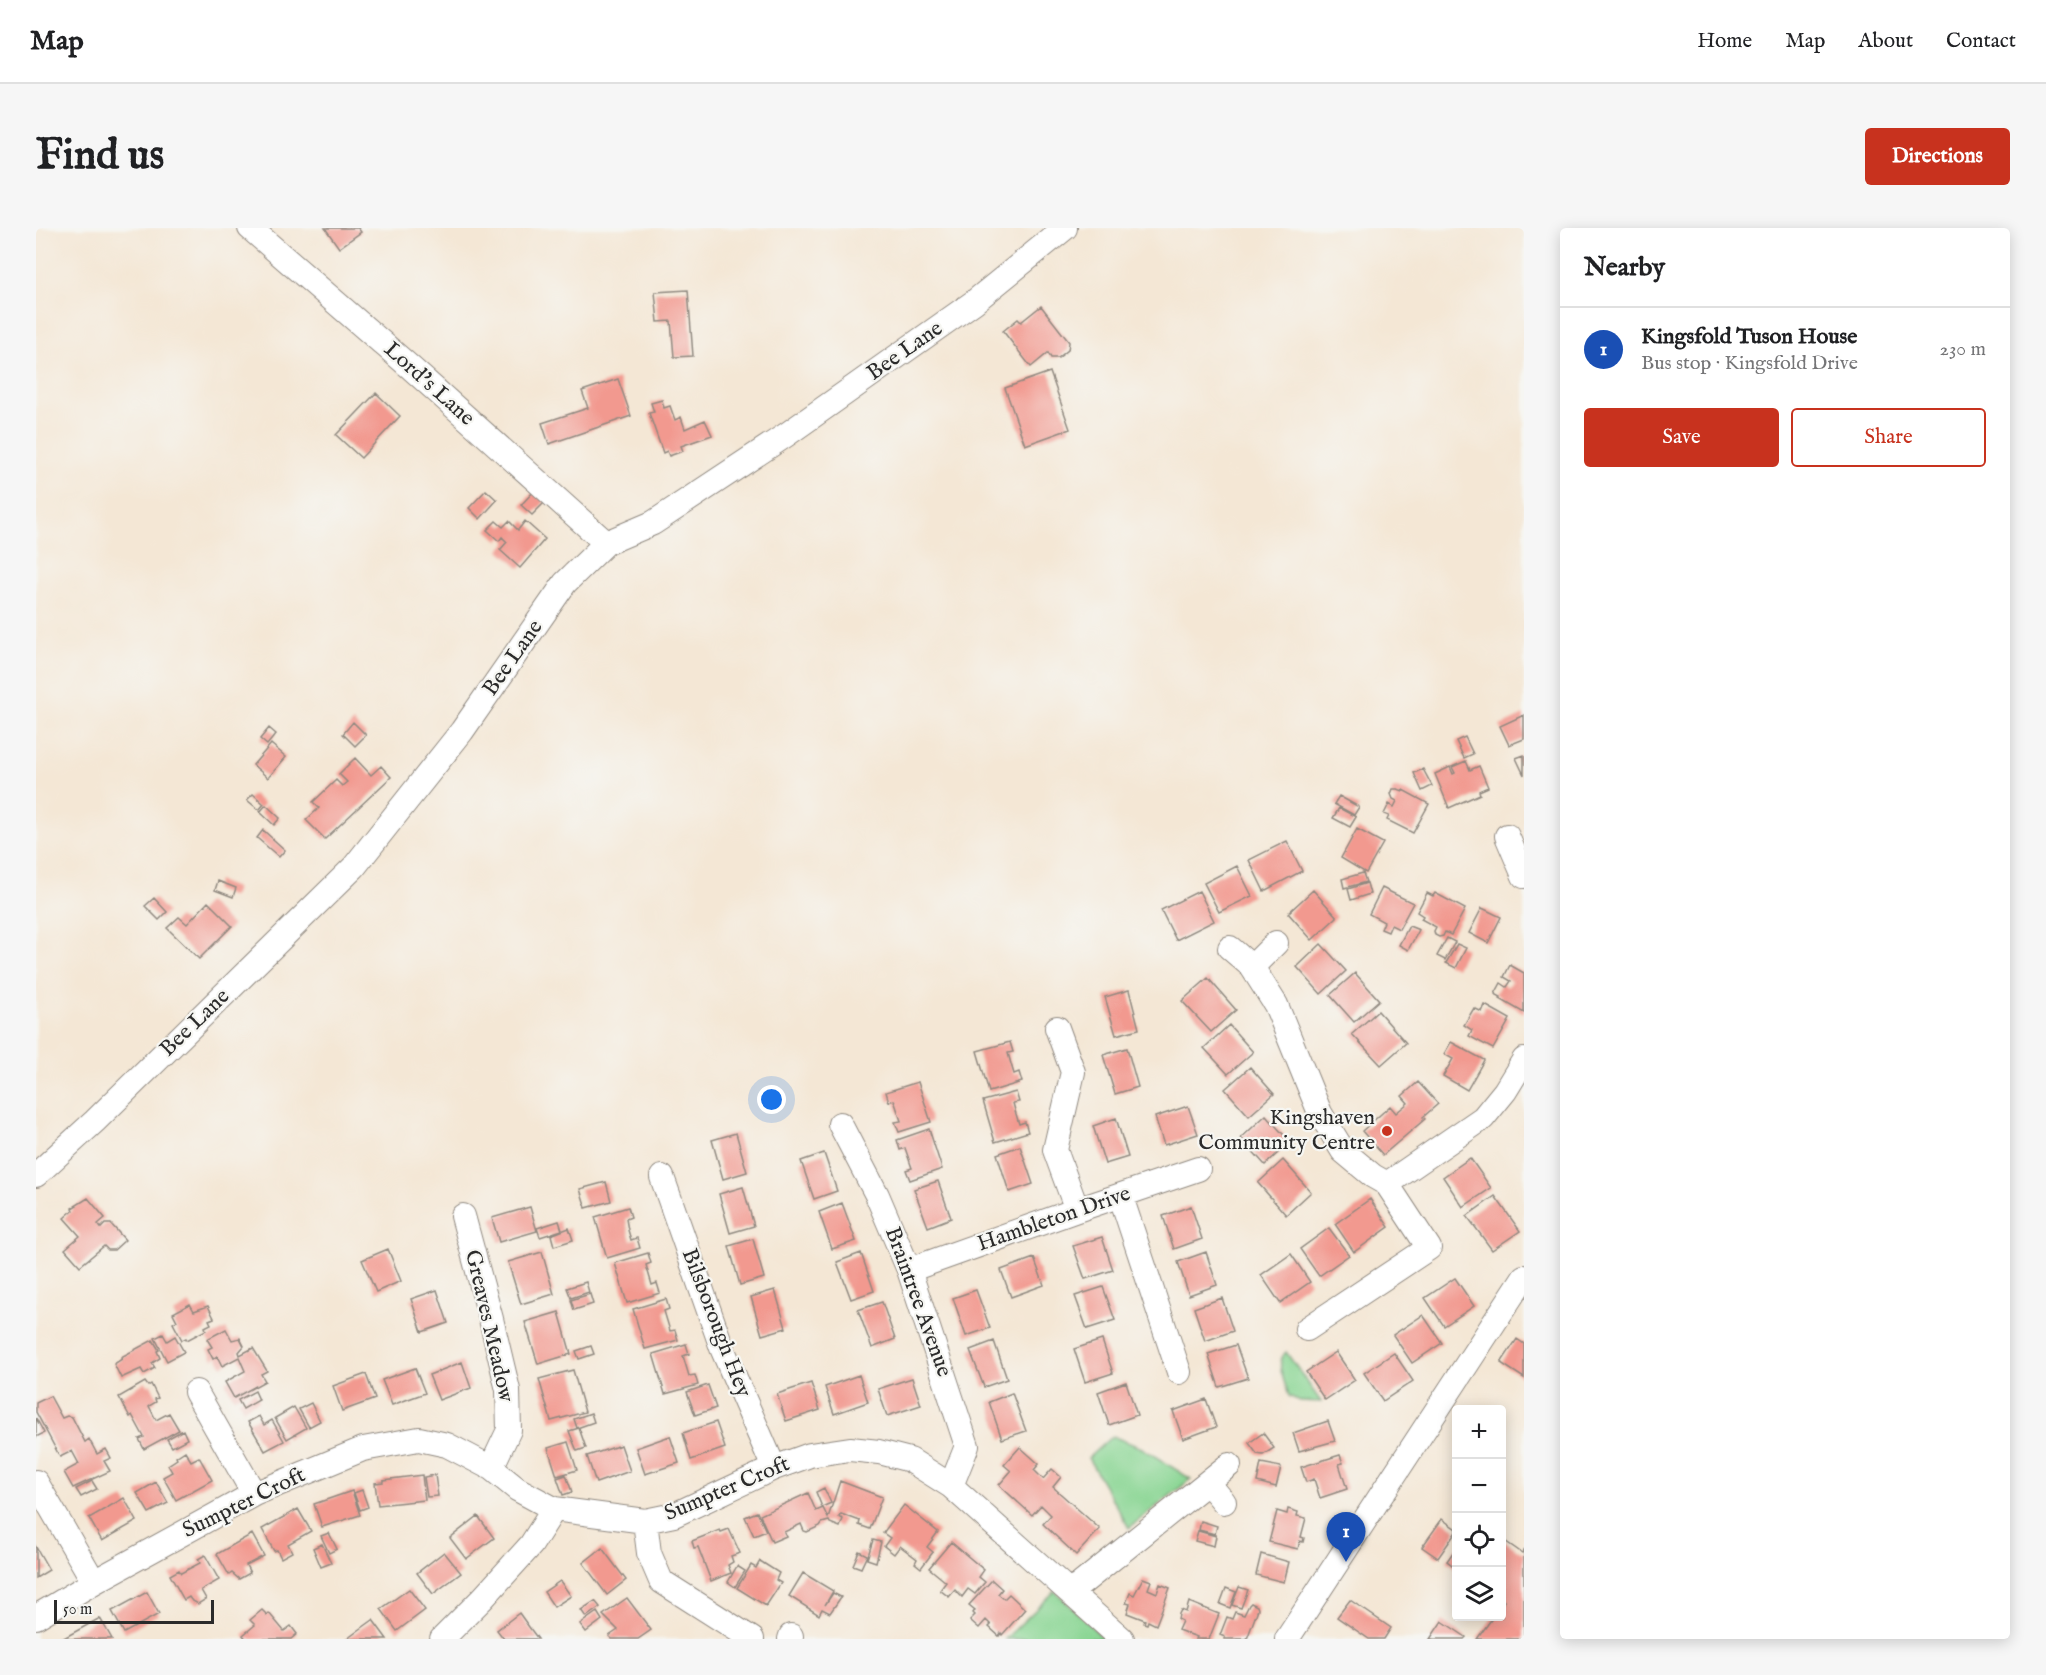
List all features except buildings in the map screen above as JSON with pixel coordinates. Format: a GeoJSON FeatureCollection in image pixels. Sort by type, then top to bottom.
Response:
{"type":"FeatureCollection","features":[{"type":"Feature","properties":{"kind":"street","name":"Lord's Lane"},"geometry":{"type":"LineString","coordinates":[[250,228],[410,367],[606,543]]}},
{"type":"Feature","properties":{"kind":"street","name":"Bee Lane"},"geometry":{"type":"LineString","coordinates":[[36,1175],[104,1113],[354,867],[462,731],[565,583],[606,543],[653,523],[786,435],[974,302],[1065,228]]}},
{"type":"Feature","properties":{"kind":"street"},"geometry":{"type":"LineString","coordinates":[[1507,836],[1524,876]]}},
{"type":"Feature","properties":{"kind":"street"},"geometry":{"type":"LineString","coordinates":[[1252,967],[1276,943]]}},
{"type":"Feature","properties":{"kind":"street"},"geometry":{"type":"LineString","coordinates":[[1230,948],[1252,967],[1276,1005],[1320,1113],[1343,1151],[1373,1176],[1387,1184],[1429,1248],[1307,1329]]}},
{"type":"Feature","properties":{"kind":"street"},"geometry":{"type":"LineString","coordinates":[[1057,1028],[1073,1072],[1055,1150],[1077,1210]]}},
{"type":"Feature","properties":{"kind":"street"},"geometry":{"type":"LineString","coordinates":[[1387,1184],[1483,1118],[1505,1091],[1524,1060]]}},
{"type":"Feature","properties":{"kind":"street","name":"Braintree Avenue"},"geometry":{"type":"LineString","coordinates":[[840,1124],[878,1195],[909,1270],[968,1446],[951,1486]]}},
{"type":"Feature","properties":{"kind":"street","name":"Hambleton Drive"},"geometry":{"type":"LineString","coordinates":[[909,1270],[1198,1169]]}},
{"type":"Feature","properties":{"kind":"street","name":"Bilsborough Hey"},"geometry":{"type":"LineString","coordinates":[[662,1177],[722,1348],[774,1468]]}},
{"type":"Feature","properties":{"kind":"street"},"geometry":{"type":"LineString","coordinates":[[1120,1197],[1179,1372]]}},
{"type":"Feature","properties":{"kind":"street","name":"Greaves Meadow"},"geometry":{"type":"LineString","coordinates":[[463,1216],[508,1390],[509,1430],[491,1468]]}},
{"type":"Feature","properties":{"kind":"street"},"geometry":{"type":"LineString","coordinates":[[1287,1639],[1289,1632],[1524,1277]]}},
{"type":"Feature","properties":{"kind":"street"},"geometry":{"type":"LineString","coordinates":[[196,1392],[254,1494]]}},
{"type":"Feature","properties":{"kind":"street","name":"Sumpter Croft"},"geometry":{"type":"LineString","coordinates":[[36,1617],[94,1582],[254,1494],[363,1449],[418,1439],[447,1445],[491,1468],[517,1489],[554,1509],[645,1521],[674,1515],[774,1468],[810,1455],[850,1449],[879,1452],[910,1460],[951,1486],[1122,1639]]}},
{"type":"Feature","properties":{"kind":"street"},"geometry":{"type":"LineString","coordinates":[[1071,1592],[1229,1465]]}},
{"type":"Feature","properties":{"kind":"street"},"geometry":{"type":"LineString","coordinates":[[36,1482],[94,1582]]}},
{"type":"Feature","properties":{"kind":"street"},"geometry":{"type":"LineString","coordinates":[[1208,1483],[1224,1502]]}},
{"type":"Feature","properties":{"kind":"street"},"geometry":{"type":"LineString","coordinates":[[453,1635],[531,1545],[554,1509]]}},
{"type":"Feature","properties":{"kind":"street"},"geometry":{"type":"LineString","coordinates":[[645,1521],[649,1552],[661,1581],[752,1639]]}},
{"type":"Feature","properties":{"kind":"green space"},"geometry":{"type":"Polygon","coordinates":[[[1286,1352],[1321,1402],[1299,1401],[1289,1396],[1281,1367],[1286,1352]]]}},
{"type":"Feature","properties":{"kind":"green space"},"geometry":{"type":"Polygon","coordinates":[[[1112,1436],[1142,1448],[1191,1479],[1129,1528],[1088,1458],[1112,1436]]]}},
{"type":"Feature","properties":{"kind":"green space"},"geometry":{"type":"Polygon","coordinates":[[[1055,1591],[1104,1639],[1005,1639],[1055,1591]]]}},
{"type":"Feature","properties":{"kind":"place","name":"Kingshaven Community Centre"},"geometry":{"type":"Point","coordinates":[1387,1131]}},
{"type":"Feature","properties":{"kind":"place","name":"Kingsfold Tuson House"},"geometry":{"type":"Point","coordinates":[1346,1562]}}]}
